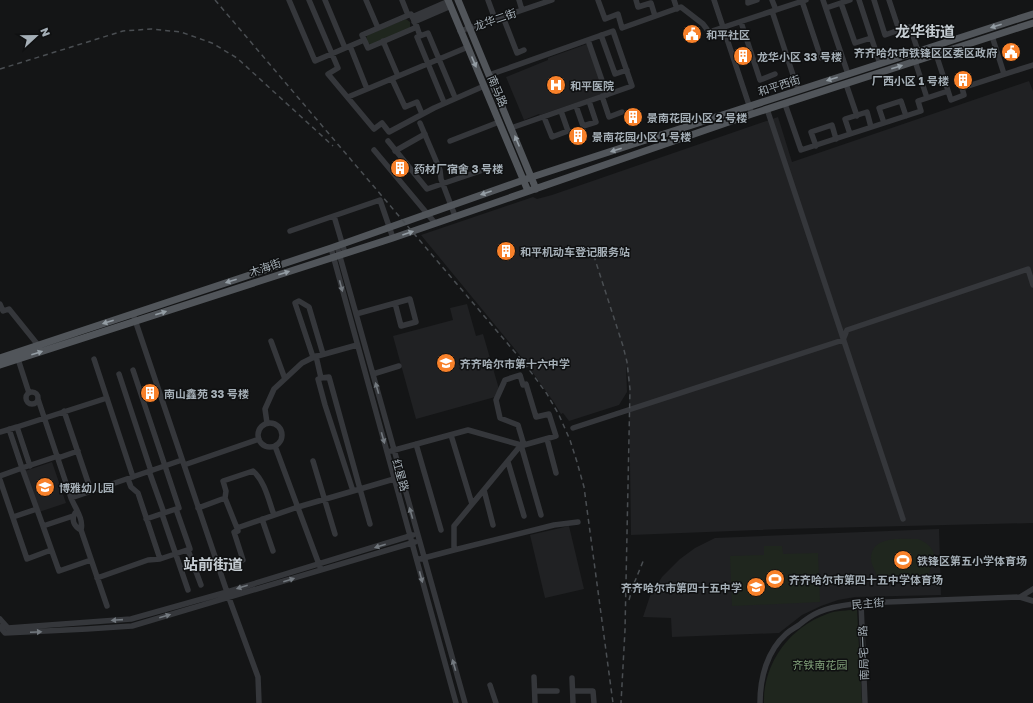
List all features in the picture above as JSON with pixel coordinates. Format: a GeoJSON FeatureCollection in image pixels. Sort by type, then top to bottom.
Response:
{"type":"FeatureCollection","features":[{"type":"Feature","properties":{"kind":"main road","name":"南马路"},"geometry":{"type":"LineString","coordinates":[[458,0],[536,188]]}},
{"type":"Feature","properties":{"kind":"main road","name":"南马路"},"geometry":{"type":"LineString","coordinates":[[449,3],[528,191]]}},
{"type":"Feature","properties":{"kind":"main road","name":"和平西街"},"geometry":{"type":"LineString","coordinates":[[532,177],[1033,14]]}},
{"type":"Feature","properties":{"kind":"main road","name":"和平西街"},"geometry":{"type":"LineString","coordinates":[[536,188],[752,114],[1033,23]]}},
{"type":"Feature","properties":{"kind":"main road","name":"木海街"},"geometry":{"type":"LineString","coordinates":[[0,365],[532,177]]}},
{"type":"Feature","properties":{"kind":"main road","name":"木海街"},"geometry":{"type":"LineString","coordinates":[[0,358],[38,345],[393,238],[536,188]]}},
{"type":"Feature","properties":{"kind":"street"},"geometry":{"type":"LineString","coordinates":[[289,0],[315,61],[364,40]]}},
{"type":"Feature","properties":{"kind":"street"},"geometry":{"type":"LineString","coordinates":[[309,0],[338,68],[328,74],[374,129],[382,123],[389,132],[422,114],[484,86]]}},
{"type":"Feature","properties":{"kind":"street"},"geometry":{"type":"LineString","coordinates":[[325,0],[368,89]]}},
{"type":"Feature","properties":{"kind":"street"},"geometry":{"type":"LineString","coordinates":[[366,0],[378,28]]}},
{"type":"Feature","properties":{"kind":"street"},"geometry":{"type":"LineString","coordinates":[[402,0],[413,22],[443,100]]}},
{"type":"Feature","properties":{"kind":"street"},"geometry":{"type":"LineString","coordinates":[[488,0],[495,19]]}},
{"type":"Feature","properties":{"kind":"street"},"geometry":{"type":"LineString","coordinates":[[519,0],[522,10]]}},
{"type":"Feature","properties":{"kind":"street","name":"龙华二街"},"geometry":{"type":"LineString","coordinates":[[460,31],[551,0]]}},
{"type":"Feature","properties":{"kind":"street"},"geometry":{"type":"LineString","coordinates":[[598,0],[605,19],[618,14],[622,28],[681,7],[703,24],[709,32],[804,1],[821,58],[840,51]]}},
{"type":"Feature","properties":{"kind":"street"},"geometry":{"type":"LineString","coordinates":[[636,0],[638,7],[651,3],[655,16]]}},
{"type":"Feature","properties":{"kind":"street"},"geometry":{"type":"LineString","coordinates":[[674,0],[677,9]]}},
{"type":"Feature","properties":{"kind":"street"},"geometry":{"type":"LineString","coordinates":[[714,0],[752,114]]}},
{"type":"Feature","properties":{"kind":"street"},"geometry":{"type":"LineString","coordinates":[[748,0],[748,3],[757,0]]}},
{"type":"Feature","properties":{"kind":"street"},"geometry":{"type":"LineString","coordinates":[[772,0],[798,90]]}},
{"type":"Feature","properties":{"kind":"street"},"geometry":{"type":"LineString","coordinates":[[823,0],[848,74]]}},
{"type":"Feature","properties":{"kind":"street"},"geometry":{"type":"LineString","coordinates":[[826,8],[850,0]]}},
{"type":"Feature","properties":{"kind":"street"},"geometry":{"type":"LineString","coordinates":[[859,0],[880,64]]}},
{"type":"Feature","properties":{"kind":"street"},"geometry":{"type":"LineString","coordinates":[[874,0],[885,35],[910,27],[918,51]]}},
{"type":"Feature","properties":{"kind":"street"},"geometry":{"type":"LineString","coordinates":[[889,0],[899,30]]}},
{"type":"Feature","properties":{"kind":"street"},"geometry":{"type":"LineString","coordinates":[[413,22],[378,28],[362,35],[368,48],[449,3]]}},
{"type":"Feature","properties":{"kind":"street"},"geometry":{"type":"LineString","coordinates":[[841,3],[855,43],[871,38]]}},
{"type":"Feature","properties":{"kind":"street"},"geometry":{"type":"LineString","coordinates":[[502,17],[517,53],[524,50]]}},
{"type":"Feature","properties":{"kind":"street"},"geometry":{"type":"LineString","coordinates":[[741,22],[760,80],[775,74]]}},
{"type":"Feature","properties":{"kind":"street"},"geometry":{"type":"LineString","coordinates":[[489,74],[613,31],[632,86],[511,128]]}},
{"type":"Feature","properties":{"kind":"street"},"geometry":{"type":"LineString","coordinates":[[419,37],[428,33],[454,95]]}},
{"type":"Feature","properties":{"kind":"street"},"geometry":{"type":"LineString","coordinates":[[601,35],[615,74],[627,70]]}},
{"type":"Feature","properties":{"kind":"street"},"geometry":{"type":"LineString","coordinates":[[992,36],[1004,74]]}},
{"type":"Feature","properties":{"kind":"street"},"geometry":{"type":"LineString","coordinates":[[383,41],[405,107],[417,102],[422,114]]}},
{"type":"Feature","properties":{"kind":"street"},"geometry":{"type":"LineString","coordinates":[[589,43],[605,96],[609,117],[622,112]]}},
{"type":"Feature","properties":{"kind":"street"},"geometry":{"type":"LineString","coordinates":[[348,98],[468,47]]}},
{"type":"Feature","properties":{"kind":"street"},"geometry":{"type":"LineString","coordinates":[[936,54],[951,100],[964,95],[962,88],[1033,65]]}},
{"type":"Feature","properties":{"kind":"street"},"geometry":{"type":"LineString","coordinates":[[915,61],[927,98]]}},
{"type":"Feature","properties":{"kind":"street"},"geometry":{"type":"LineString","coordinates":[[846,84],[857,116]]}},
{"type":"Feature","properties":{"kind":"street"},"geometry":{"type":"LineString","coordinates":[[785,104],[800,150],[921,111],[918,101],[948,91]]}},
{"type":"Feature","properties":{"kind":"street"},"geometry":{"type":"LineString","coordinates":[[576,106],[583,126],[596,122],[589,101]]}},
{"type":"Feature","properties":{"kind":"street"},"geometry":{"type":"LineString","coordinates":[[884,123],[879,108],[901,101],[906,116]]}},
{"type":"Feature","properties":{"kind":"street"},"geometry":{"type":"LineString","coordinates":[[767,110],[903,519]]}},
{"type":"Feature","properties":{"kind":"street"},"geometry":{"type":"LineString","coordinates":[[544,117],[552,137],[568,131],[561,111]]}},
{"type":"Feature","properties":{"kind":"street"},"geometry":{"type":"LineString","coordinates":[[850,134],[845,119],[867,112],[871,127]]}},
{"type":"Feature","properties":{"kind":"street"},"geometry":{"type":"LineString","coordinates":[[450,141],[499,122]]}},
{"type":"Feature","properties":{"kind":"street"},"geometry":{"type":"LineString","coordinates":[[420,124],[440,170],[443,184],[455,216]]}},
{"type":"Feature","properties":{"kind":"street"},"geometry":{"type":"LineString","coordinates":[[816,146],[811,132],[832,126],[836,139]]}},
{"type":"Feature","properties":{"kind":"street"},"geometry":{"type":"LineString","coordinates":[[396,151],[425,134]]}},
{"type":"Feature","properties":{"kind":"street"},"geometry":{"type":"LineString","coordinates":[[388,141],[427,190],[489,168]]}},
{"type":"Feature","properties":{"kind":"street"},"geometry":{"type":"LineString","coordinates":[[374,150],[435,223]]}},
{"type":"Feature","properties":{"kind":"street"},"geometry":{"type":"LineString","coordinates":[[290,231],[380,200],[393,238]]}},
{"type":"Feature","properties":{"kind":"street"},"geometry":{"type":"LineString","coordinates":[[334,216],[339,255]]}},
{"type":"Feature","properties":{"kind":"street","name":"红星路"},"geometry":{"type":"LineString","coordinates":[[337,246],[357,345],[456,703]]}},
{"type":"Feature","properties":{"kind":"street","name":"红星路"},"geometry":{"type":"LineString","coordinates":[[339,255],[465,703]]}},
{"type":"Feature","properties":{"kind":"street"},"geometry":{"type":"LineString","coordinates":[[843,340],[847,330],[1028,269],[1033,285]]}},
{"type":"Feature","properties":{"kind":"street"},"geometry":{"type":"LineString","coordinates":[[356,314],[395,303],[410,299],[416,322],[401,326],[395,303]]}},
{"type":"Feature","properties":{"kind":"street"},"geometry":{"type":"LineString","coordinates":[[323,354],[309,307],[299,302],[295,303],[321,378],[318,379],[325,404],[353,491]]}},
{"type":"Feature","properties":{"kind":"street"},"geometry":{"type":"LineString","coordinates":[[0,304],[2,312],[9,309],[38,345]]}},
{"type":"Feature","properties":{"kind":"street"},"geometry":{"type":"LineString","coordinates":[[134,317],[198,508],[258,677],[259,703]]}},
{"type":"Feature","properties":{"kind":"street"},"geometry":{"type":"LineString","coordinates":[[573,428],[843,340]]}},
{"type":"Feature","properties":{"kind":"street"},"geometry":{"type":"LineString","coordinates":[[271,341],[284,379]]}},
{"type":"Feature","properties":{"kind":"street"},"geometry":{"type":"LineString","coordinates":[[267,424],[264,408],[274,389],[302,363],[323,354],[357,345]]}},
{"type":"Feature","properties":{"kind":"street"},"geometry":{"type":"LineString","coordinates":[[18,359],[29,393],[26,398],[29,403],[35,404],[38,399]]}},
{"type":"Feature","properties":{"kind":"street"},"geometry":{"type":"LineString","coordinates":[[94,359],[130,478],[131,487],[138,493],[160,560]]}},
{"type":"Feature","properties":{"kind":"street"},"geometry":{"type":"LineString","coordinates":[[372,374],[399,366]]}},
{"type":"Feature","properties":{"kind":"street"},"geometry":{"type":"LineString","coordinates":[[133,370],[179,508],[146,519]]}},
{"type":"Feature","properties":{"kind":"street"},"geometry":{"type":"LineString","coordinates":[[119,374],[188,590]]}},
{"type":"Feature","properties":{"kind":"street"},"geometry":{"type":"LineString","coordinates":[[386,452],[468,430],[523,445],[556,436],[549,414],[536,418],[526,384],[523,385],[520,375],[505,380],[496,400],[500,418],[518,425],[523,445],[541,515]]}},
{"type":"Feature","properties":{"kind":"street"},"geometry":{"type":"LineString","coordinates":[[321,378],[329,377],[370,524]]}},
{"type":"Feature","properties":{"kind":"street"},"geometry":{"type":"LineString","coordinates":[[29,393],[33,392],[36,394],[38,399],[71,498],[75,513],[73,520],[74,524],[81,530],[107,606]]}},
{"type":"Feature","properties":{"kind":"street"},"geometry":{"type":"LineString","coordinates":[[0,432],[106,398]]}},
{"type":"Feature","properties":{"kind":"street"},"geometry":{"type":"LineString","coordinates":[[325,404],[336,402]]}},
{"type":"Feature","properties":{"kind":"street"},"geometry":{"type":"LineString","coordinates":[[64,411],[91,491]]}},
{"type":"Feature","properties":{"kind":"street"},"geometry":{"type":"LineString","coordinates":[[274,423],[282,432],[281,439],[275,446],[266,446],[262,444],[259,439],[258,433],[260,429],[267,424],[274,423]]}},
{"type":"Feature","properties":{"kind":"street"},"geometry":{"type":"LineString","coordinates":[[17,427],[30,466]]}},
{"type":"Feature","properties":{"kind":"street"},"geometry":{"type":"LineString","coordinates":[[9,429],[59,571],[91,560]]}},
{"type":"Feature","properties":{"kind":"street"},"geometry":{"type":"LineString","coordinates":[[451,435],[472,504]]}},
{"type":"Feature","properties":{"kind":"street"},"geometry":{"type":"LineString","coordinates":[[547,438],[556,473]]}},
{"type":"Feature","properties":{"kind":"street"},"geometry":{"type":"LineString","coordinates":[[71,498],[165,466],[259,439]]}},
{"type":"Feature","properties":{"kind":"street"},"geometry":{"type":"LineString","coordinates":[[416,444],[440,530]]}},
{"type":"Feature","properties":{"kind":"street"},"geometry":{"type":"LineString","coordinates":[[454,550],[454,526],[523,445]]}},
{"type":"Feature","properties":{"kind":"street"},"geometry":{"type":"LineString","coordinates":[[275,446],[321,570]]}},
{"type":"Feature","properties":{"kind":"street"},"geometry":{"type":"LineString","coordinates":[[0,476],[78,451]]}},
{"type":"Feature","properties":{"kind":"street"},"geometry":{"type":"LineString","coordinates":[[341,453],[350,454]]}},
{"type":"Feature","properties":{"kind":"street"},"geometry":{"type":"LineString","coordinates":[[313,462],[336,534]]}},
{"type":"Feature","properties":{"kind":"street"},"geometry":{"type":"LineString","coordinates":[[508,462],[524,516]]}},
{"type":"Feature","properties":{"kind":"street"},"geometry":{"type":"LineString","coordinates":[[237,528],[226,498],[226,491],[223,481],[253,471],[257,474],[266,492],[274,515]]}},
{"type":"Feature","properties":{"kind":"street"},"geometry":{"type":"LineString","coordinates":[[0,480],[27,559],[51,550]]}},
{"type":"Feature","properties":{"kind":"street"},"geometry":{"type":"LineString","coordinates":[[243,560],[234,532],[238,531],[237,528],[298,507],[394,480]]}},
{"type":"Feature","properties":{"kind":"street"},"geometry":{"type":"LineString","coordinates":[[484,490],[493,525]]}},
{"type":"Feature","properties":{"kind":"street"},"geometry":{"type":"LineString","coordinates":[[198,508],[226,498]]}},
{"type":"Feature","properties":{"kind":"street"},"geometry":{"type":"LineString","coordinates":[[13,517],[37,509]]}},
{"type":"Feature","properties":{"kind":"street"},"geometry":{"type":"LineString","coordinates":[[176,509],[190,550],[188,550],[201,585]]}},
{"type":"Feature","properties":{"kind":"street"},"geometry":{"type":"LineString","coordinates":[[43,526],[75,513]]}},
{"type":"Feature","properties":{"kind":"street"},"geometry":{"type":"LineString","coordinates":[[262,519],[272,551]]}},
{"type":"Feature","properties":{"kind":"street"},"geometry":{"type":"LineString","coordinates":[[417,560],[554,525],[578,522]]}},
{"type":"Feature","properties":{"kind":"street"},"geometry":{"type":"LineString","coordinates":[[0,627],[5,633],[87,630],[132,626],[319,564],[417,534]]}},
{"type":"Feature","properties":{"kind":"street"},"geometry":{"type":"LineString","coordinates":[[0,619],[8,628],[131,619],[321,570],[419,541]]}},
{"type":"Feature","properties":{"kind":"street"},"geometry":{"type":"LineString","coordinates":[[97,578],[148,560],[160,560],[188,550]]}},
{"type":"Feature","properties":{"kind":"street"},"geometry":{"type":"LineString","coordinates":[[1020,597],[1033,589]]}},
{"type":"Feature","properties":{"kind":"street","name":"民主街"},"geometry":{"type":"LineString","coordinates":[[760,703],[760,690],[769,658],[775,646],[786,634],[819,612],[847,604],[861,603],[1020,597],[1033,601]]}},
{"type":"Feature","properties":{"kind":"street","name":"南局宅一路"},"geometry":{"type":"LineString","coordinates":[[861,603],[865,703]]}},
{"type":"Feature","properties":{"kind":"street"},"geometry":{"type":"LineString","coordinates":[[534,677],[535,703]]}},
{"type":"Feature","properties":{"kind":"street"},"geometry":{"type":"LineString","coordinates":[[572,678],[573,703]]}},
{"type":"Feature","properties":{"kind":"street"},"geometry":{"type":"LineString","coordinates":[[490,685],[496,703]]}},
{"type":"Feature","properties":{"kind":"street"},"geometry":{"type":"LineString","coordinates":[[535,691],[557,691]]}},
{"type":"Feature","properties":{"kind":"street"},"geometry":{"type":"LineString","coordinates":[[573,691],[592,691],[594,703]]}},
{"type":"Feature","properties":{"kind":"shaded area","name":"和平医院"},"geometry":{"type":"Polygon","coordinates":[[[587,44],[605,93],[524,120],[506,77],[548,60],[548,58],[587,44]]]}},
{"type":"Feature","properties":{"kind":"shaded area"},"geometry":{"type":"Polygon","coordinates":[[[1029,81],[1033,91],[1033,523],[782,529],[631,535],[629,389],[626,364],[627,392],[619,405],[569,421],[563,413],[561,414],[523,359],[421,235],[533,197],[537,199],[552,195],[778,117],[792,162],[1029,81]]]}},
{"type":"Feature","properties":{"kind":"shaded area","name":"齐齐哈尔市第十六中学"},"geometry":{"type":"Polygon","coordinates":[[[467,304],[476,336],[483,334],[499,389],[495,397],[416,419],[393,336],[453,320],[450,308],[467,304]]]}},
{"type":"Feature","properties":{"kind":"shaded area","name":"博雅幼儿园"},"geometry":{"type":"Polygon","coordinates":[[[52,462],[66,503],[39,512],[25,471],[52,462]]]}},
{"type":"Feature","properties":{"kind":"shaded area"},"geometry":{"type":"Polygon","coordinates":[[[569,526],[584,589],[545,598],[530,535],[569,526]]]}},
{"type":"Feature","properties":{"kind":"shaded area","name":"齐齐哈尔市第四十五中学"},"geometry":{"type":"Polygon","coordinates":[[[939,529],[941,595],[855,597],[838,600],[802,615],[779,633],[672,637],[671,618],[643,617],[650,596],[662,577],[680,559],[695,548],[715,538],[939,529]]]}},
{"type":"Feature","properties":{"kind":"green space"},"geometry":{"type":"Polygon","coordinates":[[[406,19],[410,22],[410,28],[371,45],[366,41],[367,35],[406,19]]]}},
{"type":"Feature","properties":{"kind":"green space","name":"铁锋区第五小学体育场"},"geometry":{"type":"Polygon","coordinates":[[[918,539],[928,545],[933,551],[934,559],[929,575],[877,577],[871,559],[872,551],[876,546],[888,540],[918,539]]]}},
{"type":"Feature","properties":{"kind":"green space","name":"齐齐哈尔市第四十五中学体育场"},"geometry":{"type":"Polygon","coordinates":[[[764,546],[782,546],[783,554],[818,553],[820,602],[732,606],[730,556],[764,555],[764,546]]]}},
{"type":"Feature","properties":{"kind":"green space","name":"齐铁南花园"},"geometry":{"type":"Polygon","coordinates":[[[857,609],[862,703],[764,703],[768,674],[781,648],[791,637],[801,628],[827,614],[857,609]]]}},
{"type":"Feature","properties":{"kind":"railway"},"geometry":{"type":"LineString","coordinates":[[215,0],[525,364],[547,394],[559,415],[570,440],[584,487],[613,703]]}},
{"type":"Feature","properties":{"kind":"railway"},"geometry":{"type":"LineString","coordinates":[[0,69],[123,31],[151,29],[181,32],[212,43],[237,58],[333,146]]}},
{"type":"Feature","properties":{"kind":"railway"},"geometry":{"type":"LineString","coordinates":[[591,247],[623,346],[627,362],[630,389],[625,630],[621,703]]}},
{"type":"Feature","properties":{"kind":"railway"},"geometry":{"type":"LineString","coordinates":[[629,600],[644,559]]}},
{"type":"Feature","properties":{"kind":"place","name":"和平社区"},"geometry":{"type":"Point","coordinates":[692,34]}},
{"type":"Feature","properties":{"kind":"place","name":"齐齐哈尔市铁锋区区委区政府"},"geometry":{"type":"Point","coordinates":[1011,52]}},
{"type":"Feature","properties":{"kind":"place","name":"龙华小区 33 号楼"},"geometry":{"type":"Point","coordinates":[743,56]}},
{"type":"Feature","properties":{"kind":"place","name":"厂西小区 1 号楼"},"geometry":{"type":"Point","coordinates":[963,80]}},
{"type":"Feature","properties":{"kind":"place","name":"和平医院"},"geometry":{"type":"Point","coordinates":[556,85]}},
{"type":"Feature","properties":{"kind":"place","name":"景南花园小区 2 号楼"},"geometry":{"type":"Point","coordinates":[633,117]}},
{"type":"Feature","properties":{"kind":"place","name":"景南花园小区 1 号楼"},"geometry":{"type":"Point","coordinates":[578,136]}},
{"type":"Feature","properties":{"kind":"place","name":"药材厂宿舍 3 号楼"},"geometry":{"type":"Point","coordinates":[400,168]}},
{"type":"Feature","properties":{"kind":"place","name":"和平机动车登记服务站"},"geometry":{"type":"Point","coordinates":[506,251]}},
{"type":"Feature","properties":{"kind":"place","name":"齐齐哈尔市第十六中学"},"geometry":{"type":"Point","coordinates":[446,363]}},
{"type":"Feature","properties":{"kind":"place","name":"南山鑫苑 33 号楼"},"geometry":{"type":"Point","coordinates":[150,393]}},
{"type":"Feature","properties":{"kind":"place","name":"博雅幼儿园"},"geometry":{"type":"Point","coordinates":[45,487]}},
{"type":"Feature","properties":{"kind":"place","name":"铁锋区第五小学体育场"},"geometry":{"type":"Point","coordinates":[903,560]}},
{"type":"Feature","properties":{"kind":"place","name":"齐齐哈尔市第四十五中学体育场"},"geometry":{"type":"Point","coordinates":[775,579]}},
{"type":"Feature","properties":{"kind":"place","name":"齐齐哈尔市第四十五中学"},"geometry":{"type":"Point","coordinates":[756,587]}},
{"type":"Feature","properties":{"kind":"district","name":"龙华街道"},"geometry":{"type":"Point","coordinates":[925,31]}},
{"type":"Feature","properties":{"kind":"district","name":"站前街道"},"geometry":{"type":"Point","coordinates":[213,564]}}]}
